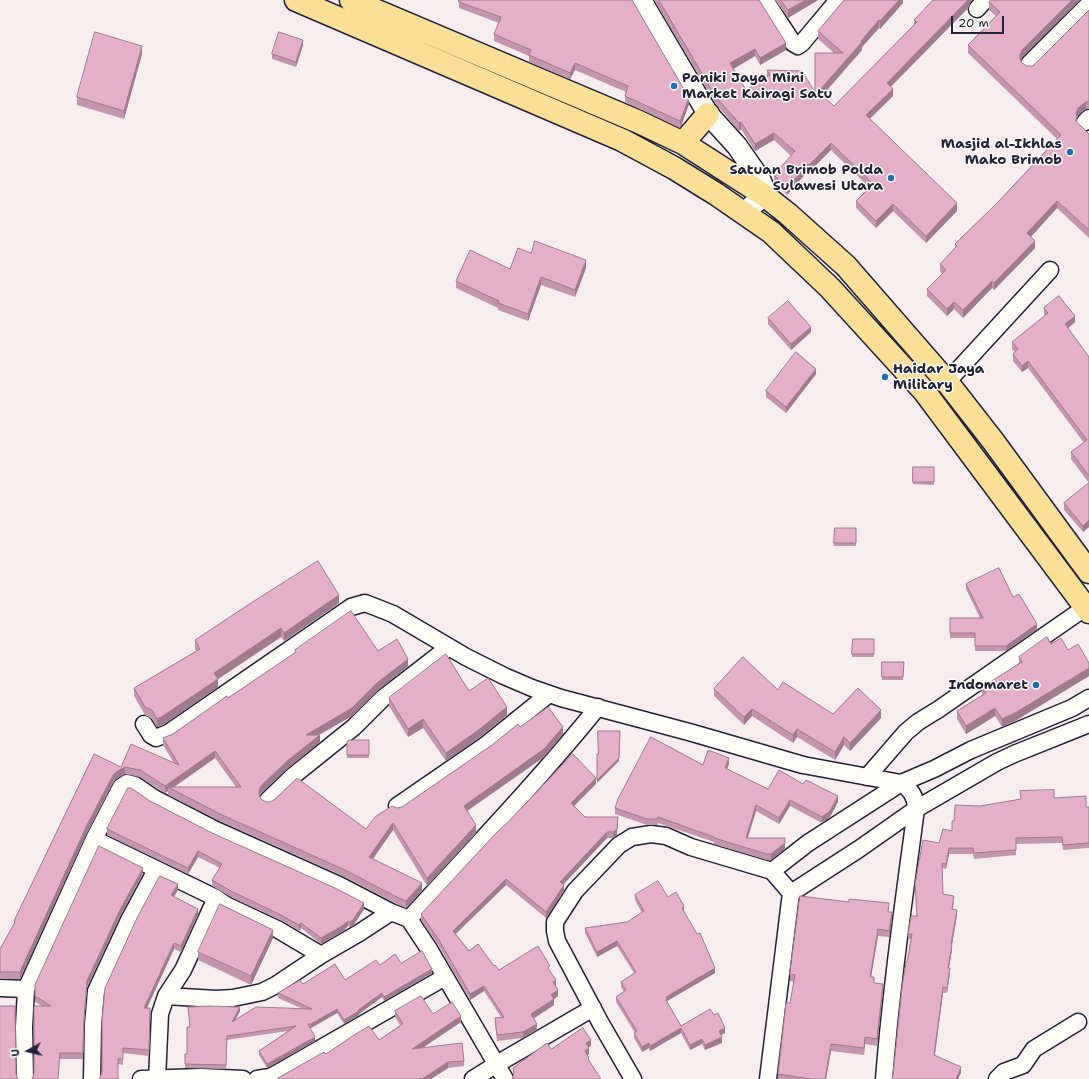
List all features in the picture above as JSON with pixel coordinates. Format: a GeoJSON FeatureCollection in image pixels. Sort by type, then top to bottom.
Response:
{"type":"FeatureCollection","features":[{"type":"Feature","properties":{"kind":"highway"},"geometry":{"type":"LineString","coordinates":[[296,0],[622,140],[674,168],[716,194],[771,232],[830,288],[924,391],[1087,610]]}},
{"type":"Feature","properties":{"kind":"highway"},"geometry":{"type":"LineString","coordinates":[[351,0],[683,142],[764,195],[788,214],[846,266],[947,382],[993,441],[1089,572]]}},
{"type":"Feature","properties":{"kind":"highway"},"geometry":{"type":"LineString","coordinates":[[683,142],[708,114]]}},
{"type":"Feature","properties":{"kind":"street"},"geometry":{"type":"LineString","coordinates":[[641,0],[708,114],[737,146],[760,179],[765,189],[764,195],[744,214]]}},
{"type":"Feature","properties":{"kind":"street"},"geometry":{"type":"LineString","coordinates":[[765,0],[792,43],[798,46],[838,0]]}},
{"type":"Feature","properties":{"kind":"street"},"geometry":{"type":"LineString","coordinates":[[1029,64],[1089,4]]}},
{"type":"Feature","properties":{"kind":"street"},"geometry":{"type":"LineString","coordinates":[[947,382],[1050,270]]}},
{"type":"Feature","properties":{"kind":"street"},"geometry":{"type":"LineString","coordinates":[[144,724],[151,735],[156,738],[168,733],[351,607],[360,603],[368,603],[393,614],[449,647],[504,676],[549,694],[803,765],[901,783],[909,789],[915,797],[916,809],[904,897],[884,1079]]}},
{"type":"Feature","properties":{"kind":"street"},"geometry":{"type":"LineString","coordinates":[[867,777],[906,732],[918,722],[1087,610]]}},
{"type":"Feature","properties":{"kind":"street"},"geometry":{"type":"LineString","coordinates":[[268,800],[293,776],[354,727],[383,698],[449,647]]}},
{"type":"Feature","properties":{"kind":"street"},"geometry":{"type":"LineString","coordinates":[[396,806],[487,744],[549,694]]}},
{"type":"Feature","properties":{"kind":"street"},"geometry":{"type":"LineString","coordinates":[[772,871],[808,843],[901,783],[934,769],[971,750],[1072,708],[1089,698]]}},
{"type":"Feature","properties":{"kind":"street"},"geometry":{"type":"LineString","coordinates":[[409,920],[565,748],[598,707]]}},
{"type":"Feature","properties":{"kind":"street"},"geometry":{"type":"LineString","coordinates":[[790,893],[859,849],[916,809],[997,762],[1089,724]]}},
{"type":"Feature","properties":{"kind":"street"},"geometry":{"type":"LineString","coordinates":[[24,1079],[26,989],[94,838],[121,787],[127,783],[132,784],[154,798],[216,830],[338,885],[409,920],[429,949],[505,1079]]}},
{"type":"Feature","properties":{"kind":"street"},"geometry":{"type":"LineString","coordinates":[[633,1079],[562,951],[554,931],[555,922],[575,891],[619,845],[632,837],[651,834],[666,836],[692,847],[772,871],[790,893],[768,1079]]}},
{"type":"Feature","properties":{"kind":"street"},"geometry":{"type":"LineString","coordinates":[[94,838],[156,870],[216,898],[226,905],[277,929],[321,956]]}},
{"type":"Feature","properties":{"kind":"street"},"geometry":{"type":"LineString","coordinates":[[92,1079],[93,1025],[96,991],[129,920],[156,870]]}},
{"type":"Feature","properties":{"kind":"street"},"geometry":{"type":"LineString","coordinates":[[157,1079],[160,1014],[166,996],[184,970],[216,898]]}},
{"type":"Feature","properties":{"kind":"street"},"geometry":{"type":"LineString","coordinates":[[166,996],[216,999],[248,996],[262,992],[276,985],[391,912]]}},
{"type":"Feature","properties":{"kind":"street"},"geometry":{"type":"LineString","coordinates":[[257,1079],[276,1074],[445,977]]}},
{"type":"Feature","properties":{"kind":"street"},"geometry":{"type":"LineString","coordinates":[[0,988],[26,989]]}},
{"type":"Feature","properties":{"kind":"street"},"geometry":{"type":"LineString","coordinates":[[473,1079],[593,1008]]}},
{"type":"Feature","properties":{"kind":"street"},"geometry":{"type":"LineString","coordinates":[[997,1079],[1004,1072],[1023,1065],[1034,1049],[1078,1022]]}},
{"type":"Feature","properties":{"kind":"street"},"geometry":{"type":"LineString","coordinates":[[141,1079],[201,1077],[243,1079]]}},
{"type":"Feature","properties":{"kind":"building"},"geometry":{"type":"Polygon","coordinates":[[[459,0],[632,0],[689,98],[680,121],[625,96],[628,86],[575,63],[570,73],[529,55],[531,50],[494,34],[501,17],[459,2],[459,0]]]}},
{"type":"Feature","properties":{"kind":"building"},"geometry":{"type":"Polygon","coordinates":[[[659,0],[759,0],[786,43],[760,58],[755,49],[730,63],[746,90],[770,75],[767,70],[802,71],[815,92],[815,53],[843,53],[818,31],[844,0],[899,0],[880,21],[879,20],[861,41],[862,42],[818,92],[834,106],[917,22],[914,20],[933,0],[968,0],[887,83],[893,89],[866,115],[957,203],[926,236],[893,204],[876,221],[856,201],[873,184],[831,143],[809,165],[808,164],[787,188],[774,175],[795,151],[774,133],[755,144],[741,122],[739,123],[716,97],[659,0]]]}},
{"type":"Feature","properties":{"kind":"building"},"geometry":{"type":"Polygon","coordinates":[[[781,0],[806,0],[788,10],[781,0]]]}},
{"type":"Feature","properties":{"kind":"building"},"geometry":{"type":"Polygon","coordinates":[[[991,0],[1072,0],[1022,50],[1020,59],[1022,63],[1027,66],[1032,66],[1036,63],[1089,10],[1089,102],[1086,102],[1078,108],[1076,113],[1077,118],[1075,120],[1089,134],[1089,230],[1057,201],[1027,233],[1035,241],[994,283],[992,281],[963,310],[954,302],[947,309],[927,289],[946,270],[940,264],[957,246],[955,244],[997,203],[1061,135],[968,45],[1000,12],[989,2],[991,0]]]}},
{"type":"Feature","properties":{"kind":"building"},"geometry":{"type":"Polygon","coordinates":[[[95,32],[142,46],[124,111],[77,97],[95,32]]]}},
{"type":"Feature","properties":{"kind":"building"},"geometry":{"type":"Polygon","coordinates":[[[279,32],[303,40],[296,62],[272,54],[279,32]]]}},
{"type":"Feature","properties":{"kind":"building"},"geometry":{"type":"Polygon","coordinates":[[[535,241],[586,260],[575,290],[541,277],[528,314],[498,303],[499,301],[456,281],[470,250],[510,269],[518,248],[531,253],[535,241]]]}},
{"type":"Feature","properties":{"kind":"building"},"geometry":{"type":"Polygon","coordinates":[[[1059,296],[1075,316],[1065,324],[1089,357],[1089,476],[1071,452],[1087,440],[1028,361],[1022,366],[1013,354],[1018,349],[1012,342],[1048,313],[1044,308],[1059,296]]]}},
{"type":"Feature","properties":{"kind":"building"},"geometry":{"type":"Polygon","coordinates":[[[788,301],[811,327],[791,344],[768,318],[788,301]]]}},
{"type":"Feature","properties":{"kind":"building"},"geometry":{"type":"Polygon","coordinates":[[[796,352],[816,369],[786,407],[766,391],[796,352]]]}},
{"type":"Feature","properties":{"kind":"building"},"geometry":{"type":"Polygon","coordinates":[[[913,467],[934,467],[934,482],[913,482],[913,467]]]}},
{"type":"Feature","properties":{"kind":"building"},"geometry":{"type":"Polygon","coordinates":[[[1089,483],[1089,520],[1083,526],[1064,503],[1089,483]]]}},
{"type":"Feature","properties":{"kind":"building"},"geometry":{"type":"Polygon","coordinates":[[[835,528],[856,528],[856,543],[834,543],[835,528]]]}},
{"type":"Feature","properties":{"kind":"building"},"geometry":{"type":"Polygon","coordinates":[[[318,561],[339,595],[284,633],[281,628],[214,673],[218,679],[163,716],[157,719],[152,710],[145,707],[134,688],[200,649],[195,640],[318,561]]]}},
{"type":"Feature","properties":{"kind":"building"},"geometry":{"type":"Polygon","coordinates":[[[999,568],[1013,597],[1019,594],[1037,624],[1006,646],[975,646],[975,633],[950,633],[950,618],[983,618],[966,584],[999,568]]]}},
{"type":"Feature","properties":{"kind":"building"},"geometry":{"type":"Polygon","coordinates":[[[351,611],[378,651],[397,639],[408,659],[377,683],[352,708],[306,735],[320,735],[287,761],[261,786],[259,795],[261,799],[266,802],[274,800],[297,778],[366,829],[375,817],[392,806],[397,808],[402,807],[492,745],[518,724],[520,727],[548,707],[563,727],[544,749],[464,806],[476,825],[427,878],[393,823],[369,857],[422,883],[406,901],[343,869],[220,814],[168,787],[241,787],[215,751],[165,786],[140,770],[125,767],[113,775],[86,827],[20,972],[0,972],[0,949],[15,922],[14,921],[94,754],[121,767],[131,744],[179,765],[163,738],[173,734],[227,696],[228,698],[296,652],[295,650],[351,611]]]}},
{"type":"Feature","properties":{"kind":"building","name":"Indomaret"},"geometry":{"type":"Polygon","coordinates":[[[1047,637],[1051,644],[1061,638],[1068,650],[1078,644],[1089,663],[1089,668],[1015,713],[1002,719],[995,708],[966,726],[957,711],[986,693],[982,687],[1022,662],[1019,657],[1047,637]]]}},
{"type":"Feature","properties":{"kind":"building"},"geometry":{"type":"Polygon","coordinates":[[[853,639],[874,639],[874,654],[852,654],[853,639]]]}},
{"type":"Feature","properties":{"kind":"building"},"geometry":{"type":"Polygon","coordinates":[[[446,654],[469,691],[488,678],[507,707],[446,753],[423,719],[408,729],[389,698],[446,654]]]}},
{"type":"Feature","properties":{"kind":"building"},"geometry":{"type":"Polygon","coordinates":[[[743,657],[778,690],[783,682],[833,714],[858,688],[881,710],[850,743],[844,737],[835,752],[797,729],[793,735],[752,709],[744,717],[714,689],[743,657]]]}},
{"type":"Feature","properties":{"kind":"building"},"geometry":{"type":"Polygon","coordinates":[[[882,662],[904,662],[903,677],[882,677],[882,662]]]}},
{"type":"Feature","properties":{"kind":"building"},"geometry":{"type":"Polygon","coordinates":[[[598,731],[620,731],[619,758],[597,780],[597,754],[598,731]]]}},
{"type":"Feature","properties":{"kind":"building"},"geometry":{"type":"Polygon","coordinates":[[[651,737],[703,765],[708,750],[729,758],[725,768],[768,789],[779,770],[803,784],[806,780],[838,796],[830,811],[822,817],[790,800],[779,818],[756,805],[746,838],[785,838],[785,843],[771,854],[714,838],[658,817],[657,819],[647,819],[615,808],[618,799],[651,737]]]}},
{"type":"Feature","properties":{"kind":"building"},"geometry":{"type":"Polygon","coordinates":[[[350,740],[369,740],[369,755],[347,755],[347,742],[350,740]]]}},
{"type":"Feature","properties":{"kind":"building"},"geometry":{"type":"Polygon","coordinates":[[[573,754],[596,778],[571,803],[585,817],[618,817],[617,829],[613,832],[607,832],[560,882],[564,885],[546,912],[506,879],[453,931],[469,951],[478,944],[494,966],[495,965],[499,970],[538,946],[550,966],[548,968],[556,980],[553,982],[558,990],[551,995],[554,999],[531,1014],[537,1024],[523,1032],[497,1035],[495,1018],[504,1017],[484,986],[470,994],[439,940],[421,914],[497,832],[573,754]]]}},
{"type":"Feature","properties":{"kind":"building"},"geometry":{"type":"Polygon","coordinates":[[[128,788],[131,788],[150,801],[212,833],[335,888],[364,903],[353,920],[350,922],[348,921],[321,938],[301,923],[299,925],[212,880],[222,864],[198,851],[188,868],[107,829],[128,788]]]}},
{"type":"Feature","properties":{"kind":"building"},"geometry":{"type":"Polygon","coordinates":[[[1054,790],[1054,798],[1086,796],[1086,807],[1089,807],[1089,843],[1063,845],[1062,837],[1016,838],[1016,850],[974,853],[973,848],[949,848],[946,864],[942,863],[943,894],[954,896],[952,909],[957,910],[951,944],[947,988],[943,987],[934,1055],[961,1067],[956,1079],[892,1079],[902,987],[912,934],[908,934],[911,916],[917,916],[915,884],[923,840],[939,843],[943,829],[952,831],[955,805],[980,806],[1021,799],[1020,791],[1054,790]]]}},
{"type":"Feature","properties":{"kind":"building"},"geometry":{"type":"Polygon","coordinates":[[[99,846],[143,868],[120,910],[87,981],[83,1053],[60,1053],[58,1079],[32,1079],[34,1073],[34,1006],[51,1006],[35,996],[35,985],[99,846]]]}},
{"type":"Feature","properties":{"kind":"building"},"geometry":{"type":"Polygon","coordinates":[[[160,876],[178,884],[171,895],[198,909],[181,946],[174,943],[144,1008],[150,1008],[149,1050],[123,1048],[123,1059],[118,1059],[118,1079],[99,1079],[102,1073],[102,1020],[105,988],[137,918],[160,876]]]}},
{"type":"Feature","properties":{"kind":"building"},"geometry":{"type":"Polygon","coordinates":[[[658,881],[668,897],[676,892],[684,906],[682,908],[697,934],[700,933],[715,968],[666,997],[666,1000],[681,1026],[710,1009],[714,1015],[718,1013],[725,1028],[719,1031],[722,1037],[705,1045],[702,1039],[690,1045],[681,1028],[650,1046],[649,1043],[642,1047],[634,1033],[637,1031],[616,997],[626,990],[621,982],[636,972],[617,941],[597,952],[585,928],[627,922],[644,911],[635,895],[658,881]]]}},
{"type":"Feature","properties":{"kind":"building"},"geometry":{"type":"Polygon","coordinates":[[[800,896],[849,902],[849,899],[889,903],[888,912],[892,912],[889,931],[878,929],[870,977],[874,977],[874,983],[883,984],[877,1039],[865,1037],[864,1048],[831,1044],[825,1079],[811,1079],[778,1074],[786,1003],[790,1003],[795,975],[790,974],[800,896]]]}},
{"type":"Feature","properties":{"kind":"building"},"geometry":{"type":"Polygon","coordinates":[[[220,904],[273,930],[251,976],[198,952],[220,904]]]}},
{"type":"Feature","properties":{"kind":"building"},"geometry":{"type":"Polygon","coordinates":[[[422,951],[432,969],[384,997],[382,993],[358,1010],[359,1011],[344,1020],[337,1009],[311,1024],[308,1024],[315,1037],[267,1064],[259,1051],[296,1026],[227,1036],[226,1065],[185,1064],[185,1054],[187,1054],[187,1027],[190,1027],[188,1007],[240,1007],[232,1022],[256,1007],[312,1009],[278,993],[300,980],[303,984],[335,964],[345,980],[376,960],[380,965],[395,954],[401,963],[422,951]]]}},
{"type":"Feature","properties":{"kind":"building"},"geometry":{"type":"Polygon","coordinates":[[[421,996],[433,1014],[452,1002],[461,1016],[412,1049],[462,1043],[464,1061],[448,1062],[422,1079],[278,1079],[324,1052],[326,1054],[369,1026],[379,1040],[403,1024],[395,1011],[421,996]]]}},
{"type":"Feature","properties":{"kind":"building"},"geometry":{"type":"Polygon","coordinates":[[[0,1006],[15,1006],[16,1074],[18,1079],[0,1079],[0,1006]]]}},
{"type":"Feature","properties":{"kind":"building"},"geometry":{"type":"Polygon","coordinates":[[[583,1028],[591,1040],[586,1043],[589,1048],[585,1051],[589,1058],[588,1059],[601,1079],[512,1079],[514,1074],[513,1068],[547,1043],[551,1049],[583,1028]]]}},
{"type":"Feature","properties":{"kind":"place","name":"Paniki Jaya Mini Market Kairagi Satu"},"geometry":{"type":"Point","coordinates":[674,86]}},
{"type":"Feature","properties":{"kind":"place","name":"Masjid al-Ikhlas Mako Brimob"},"geometry":{"type":"Point","coordinates":[1070,152]}},
{"type":"Feature","properties":{"kind":"place","name":"Satuan Brimob Polda Sulawesi Utara"},"geometry":{"type":"Point","coordinates":[891,178]}},
{"type":"Feature","properties":{"kind":"place","name":"Haidar Jaya Military"},"geometry":{"type":"Point","coordinates":[885,377]}},
{"type":"Feature","properties":{"kind":"place","name":"Indomaret"},"geometry":{"type":"Point","coordinates":[1036,685]}}]}
